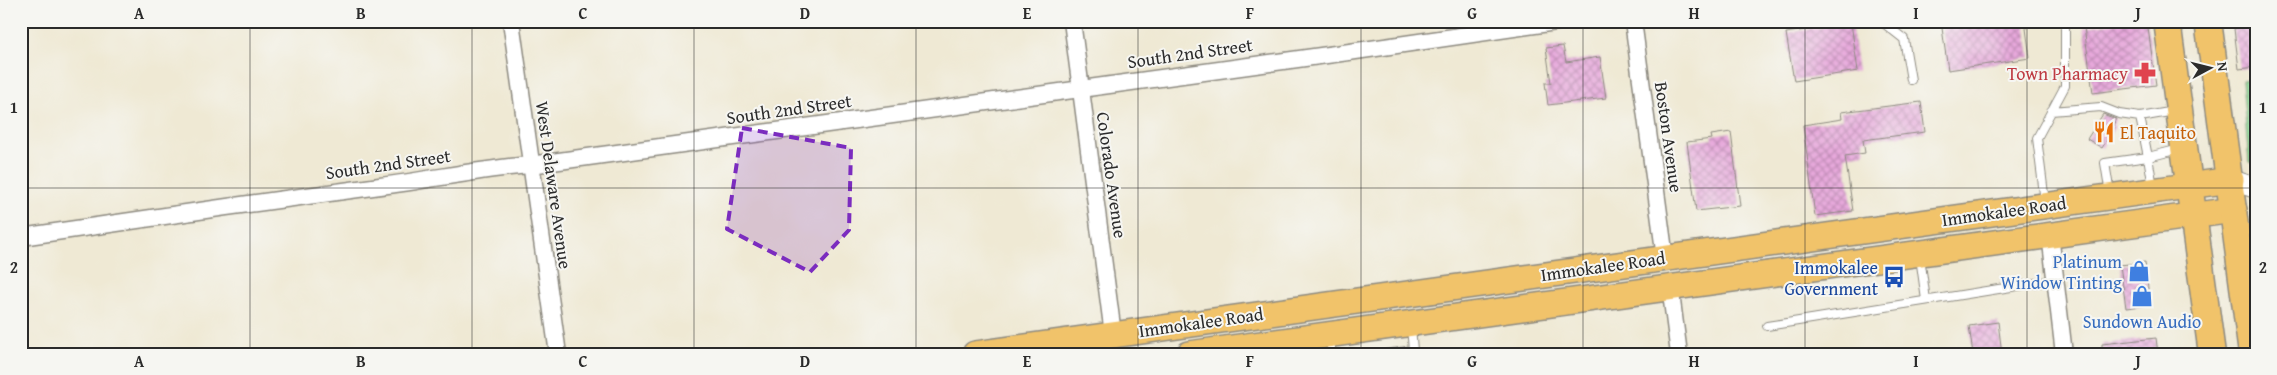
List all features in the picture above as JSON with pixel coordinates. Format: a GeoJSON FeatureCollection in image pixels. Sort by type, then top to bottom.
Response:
{"type":"FeatureCollection","features":[{"type":"Feature","properties":{"kind":"highway"},"geometry":{"type":"LineString","coordinates":[[2167,21],[2212,354]]}},
{"type":"Feature","properties":{"kind":"highway"},"geometry":{"type":"LineString","coordinates":[[2208,21],[2231,180],[2252,354]]}},
{"type":"Feature","properties":{"kind":"main road","name":"Immokalee Road"},"geometry":{"type":"LineString","coordinates":[[975,354],[1114,344],[1666,258],[2231,180]]}},
{"type":"Feature","properties":{"kind":"main road","name":"Immokalee Road"},"geometry":{"type":"LineString","coordinates":[[1189,354],[1331,344],[1410,322],[2234,210]]}},
{"type":"Feature","properties":{"kind":"main road"},"geometry":{"type":"LineString","coordinates":[[1927,251],[1931,221]]}},
{"type":"Feature","properties":{"kind":"main road"},"geometry":{"type":"LineString","coordinates":[[1666,258],[1670,286]]}},
{"type":"Feature","properties":{"kind":"street","name":"West Delaware Avenue"},"geometry":{"type":"LineString","coordinates":[[511,21],[558,354]]}},
{"type":"Feature","properties":{"kind":"street","name":"Colorado Avenue"},"geometry":{"type":"LineString","coordinates":[[1072,21],[1114,344]]}},
{"type":"Feature","properties":{"kind":"street","name":"South 2nd Street"},"geometry":{"type":"LineString","coordinates":[[21,237],[499,168],[1563,21]]}},
{"type":"Feature","properties":{"kind":"street","name":"Boston Avenue"},"geometry":{"type":"LineString","coordinates":[[1633,21],[1666,258]]}},
{"type":"Feature","properties":{"kind":"street"},"geometry":{"type":"LineString","coordinates":[[2231,180],[2256,188]]}},
{"type":"Feature","properties":{"kind":"street"},"geometry":{"type":"LineString","coordinates":[[2234,210],[2256,196]]}},
{"type":"Feature","properties":{"kind":"street"},"geometry":{"type":"LineString","coordinates":[[2050,234],[2064,354]]}},
{"type":"Feature","properties":{"kind":"street"},"geometry":{"type":"LineString","coordinates":[[1670,286],[1679,354]]}},
{"type":"Feature","properties":{"kind":"lane"},"geometry":{"type":"LineString","coordinates":[[1881,21],[1904,39],[1911,80]]}},
{"type":"Feature","properties":{"kind":"lane"},"geometry":{"type":"LineString","coordinates":[[2045,205],[2038,138],[2065,86],[2065,21]]}},
{"type":"Feature","properties":{"kind":"lane"},"geometry":{"type":"LineString","coordinates":[[2051,111],[2101,107],[2119,114],[2140,117],[2180,110]]}},
{"type":"Feature","properties":{"kind":"lane"},"geometry":{"type":"LineString","coordinates":[[2140,117],[2154,190]]}},
{"type":"Feature","properties":{"kind":"lane"},"geometry":{"type":"LineString","coordinates":[[2111,196],[2105,163],[2148,157],[2184,148]]}},
{"type":"Feature","properties":{"kind":"lane"},"geometry":{"type":"LineString","coordinates":[[1926,300],[1927,251]]}},
{"type":"Feature","properties":{"kind":"lane"},"geometry":{"type":"LineString","coordinates":[[1767,326],[2055,280]]}},
{"type":"Feature","properties":{"kind":"lane"},"geometry":{"type":"LineString","coordinates":[[1385,354],[1413,350],[1410,322]]}},
{"type":"Feature","properties":{"kind":"highlighted area"},"geometry":{"type":"Polygon","coordinates":[[[742,128],[851,148],[849,230],[810,272],[727,229],[742,128]]]}},
{"type":"Feature","properties":{"kind":"green space"},"geometry":{"type":"Polygon","coordinates":[[[2256,78],[2256,169],[2255,164],[2249,162],[2242,80],[2256,78]]]}},
{"type":"Feature","properties":{"kind":"building"},"geometry":{"type":"Polygon","coordinates":[[[1941,21],[2025,21],[2030,58],[1948,70],[1941,21]]]}},
{"type":"Feature","properties":{"kind":"building"},"geometry":{"type":"Polygon","coordinates":[[[2131,21],[2147,21],[2156,85],[2093,93],[2084,27],[2131,21]]]}},
{"type":"Feature","properties":{"kind":"building"},"geometry":{"type":"Polygon","coordinates":[[[2237,21],[2256,21],[2256,67],[2239,69],[2234,29],[2238,28],[2237,21]]]}},
{"type":"Feature","properties":{"kind":"building"},"geometry":{"type":"Polygon","coordinates":[[[1851,23],[1858,71],[1794,81],[1786,33],[1851,23]]]}},
{"type":"Feature","properties":{"kind":"building"},"geometry":{"type":"Polygon","coordinates":[[[1563,46],[1566,62],[1600,57],[1606,98],[1548,105],[1545,83],[1551,83],[1546,48],[1563,46]]]}},
{"type":"Feature","properties":{"kind":"building"},"geometry":{"type":"Polygon","coordinates":[[[1921,102],[1925,132],[1863,140],[1865,153],[1845,156],[1853,211],[1815,216],[1803,125],[1842,119],[1841,112],[1921,102]]]}},
{"type":"Feature","properties":{"kind":"building"},"geometry":{"type":"Polygon","coordinates":[[[2103,114],[2116,119],[2113,125],[2115,127],[2102,148],[2087,139],[2103,114]]]}},
{"type":"Feature","properties":{"kind":"building"},"geometry":{"type":"Polygon","coordinates":[[[1731,132],[1740,206],[1696,211],[1687,142],[1712,139],[1711,135],[1731,132]]]}},
{"type":"Feature","properties":{"kind":"building"},"geometry":{"type":"Polygon","coordinates":[[[2145,262],[2150,305],[2126,308],[2120,265],[2145,262]]]}},
{"type":"Feature","properties":{"kind":"building"},"geometry":{"type":"Polygon","coordinates":[[[1998,322],[2002,354],[1973,354],[1969,326],[1998,322]]]}},
{"type":"Feature","properties":{"kind":"building"},"geometry":{"type":"Polygon","coordinates":[[[2156,338],[2158,354],[2102,354],[2102,344],[2156,338]]]}},
{"type":"Feature","properties":{"kind":"place","name":"Town Pharmacy"},"geometry":{"type":"Point","coordinates":[2145,73]}},
{"type":"Feature","properties":{"kind":"place","name":"El Taquito"},"geometry":{"type":"Point","coordinates":[2104,132]}},
{"type":"Feature","properties":{"kind":"place","name":"Platinum Window Tinting"},"geometry":{"type":"Point","coordinates":[2139,271]}},
{"type":"Feature","properties":{"kind":"place","name":"Immokalee Government"},"geometry":{"type":"Point","coordinates":[1894,277]}},
{"type":"Feature","properties":{"kind":"place","name":"Sundown Audio"},"geometry":{"type":"Point","coordinates":[2142,296]}}]}
